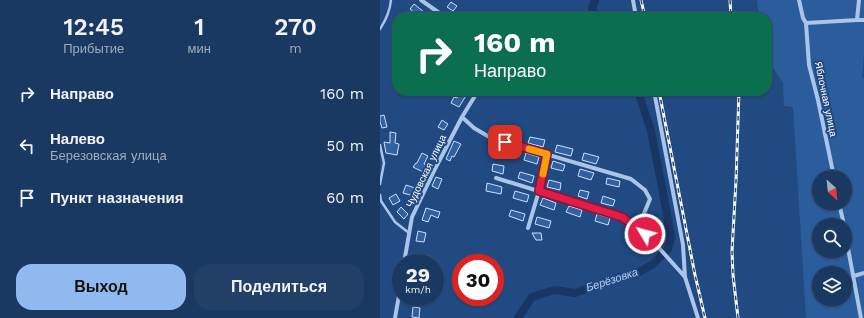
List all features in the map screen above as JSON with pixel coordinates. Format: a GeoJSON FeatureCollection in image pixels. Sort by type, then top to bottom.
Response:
{"type":"FeatureCollection","features":[{"type":"Feature","properties":{"kind":"street"},"geometry":{"type":"LineString","coordinates":[[421,0],[438,12]]}},
{"type":"Feature","properties":{"kind":"street"},"geometry":{"type":"LineString","coordinates":[[633,0],[635,12]]}},
{"type":"Feature","properties":{"kind":"street","name":"Яблочная улица"},"geometry":{"type":"LineString","coordinates":[[799,0],[803,18],[806,23],[809,66],[832,170]]}},
{"type":"Feature","properties":{"kind":"street"},"geometry":{"type":"LineString","coordinates":[[857,20],[859,0]]}},
{"type":"Feature","properties":{"kind":"street"},"geometry":{"type":"LineString","coordinates":[[806,23],[864,20]]}},
{"type":"Feature","properties":{"kind":"street","name":"Чудовская улица"},"geometry":{"type":"LineString","coordinates":[[406,254],[412,217],[462,117],[475,96]]}},
{"type":"Feature","properties":{"kind":"street"},"geometry":{"type":"LineString","coordinates":[[655,96],[683,245],[685,277],[698,318]]}},
{"type":"Feature","properties":{"kind":"street"},"geometry":{"type":"LineString","coordinates":[[462,117],[474,128],[490,138],[632,179],[645,190],[650,199],[638,228]]}},
{"type":"Feature","properties":{"kind":"street"},"geometry":{"type":"LineString","coordinates":[[528,228],[539,191],[547,154]]}},
{"type":"Feature","properties":{"kind":"street"},"geometry":{"type":"LineString","coordinates":[[496,178],[622,217],[651,239],[685,277]]}},
{"type":"Feature","properties":{"kind":"street"},"geometry":{"type":"LineString","coordinates":[[850,258],[861,318]]}},
{"type":"Feature","properties":{"kind":"street"},"geometry":{"type":"LineString","coordinates":[[854,276],[864,274]]}},
{"type":"Feature","properties":{"kind":"street"},"geometry":{"type":"LineString","coordinates":[[395,318],[397,306]]}},
{"type":"Feature","properties":{"kind":"lane"},"geometry":{"type":"LineString","coordinates":[[380,29],[385,22],[391,0]]}},
{"type":"Feature","properties":{"kind":"lane"},"geometry":{"type":"LineString","coordinates":[[380,145],[384,163],[380,184]]}},
{"type":"Feature","properties":{"kind":"lane"},"geometry":{"type":"LineString","coordinates":[[380,195],[381,202],[395,222],[410,233]]}},
{"type":"Feature","properties":{"kind":"shaded area"},"geometry":{"type":"Polygon","coordinates":[[[757,0],[864,0],[864,55],[862,78],[864,78],[864,318],[806,318],[793,107],[784,106],[783,83],[772,66],[772,12],[758,12],[757,0]]]}},
{"type":"Feature","properties":{"kind":"building"},"geometry":{"type":"Polygon","coordinates":[[[451,2],[457,6],[453,11],[447,7],[451,2]]]}},
{"type":"Feature","properties":{"kind":"building"},"geometry":{"type":"Polygon","coordinates":[[[414,4],[424,12],[414,12],[410,9],[414,4]]]}},
{"type":"Feature","properties":{"kind":"building"},"geometry":{"type":"Polygon","coordinates":[[[458,96],[466,96],[459,107],[451,103],[454,97],[457,98],[458,96]]]}},
{"type":"Feature","properties":{"kind":"building"},"geometry":{"type":"Polygon","coordinates":[[[384,115],[387,127],[382,128],[380,116],[384,115]]]}},
{"type":"Feature","properties":{"kind":"building"},"geometry":{"type":"Polygon","coordinates":[[[442,120],[448,124],[444,130],[438,127],[442,120]]]}},
{"type":"Feature","properties":{"kind":"building"},"geometry":{"type":"Polygon","coordinates":[[[505,129],[516,132],[515,139],[503,136],[505,129]]]}},
{"type":"Feature","properties":{"kind":"building"},"geometry":{"type":"Polygon","coordinates":[[[390,132],[396,133],[395,143],[399,144],[397,155],[386,153],[384,142],[390,143],[390,132]]]}},
{"type":"Feature","properties":{"kind":"building"},"geometry":{"type":"Polygon","coordinates":[[[530,137],[545,140],[543,147],[528,143],[530,137]]]}},
{"type":"Feature","properties":{"kind":"building"},"geometry":{"type":"Polygon","coordinates":[[[454,141],[461,144],[450,161],[446,159],[454,141]]]}},
{"type":"Feature","properties":{"kind":"building"},"geometry":{"type":"Polygon","coordinates":[[[557,145],[573,149],[571,156],[555,152],[557,145]]]}},
{"type":"Feature","properties":{"kind":"building"},"geometry":{"type":"Polygon","coordinates":[[[501,146],[512,149],[510,156],[499,152],[501,146]]]}},
{"type":"Feature","properties":{"kind":"building"},"geometry":{"type":"Polygon","coordinates":[[[422,153],[428,156],[424,164],[426,165],[423,172],[413,167],[417,163],[422,153]]]}},
{"type":"Feature","properties":{"kind":"building"},"geometry":{"type":"Polygon","coordinates":[[[526,153],[539,157],[537,164],[524,160],[526,153]]]}},
{"type":"Feature","properties":{"kind":"building"},"geometry":{"type":"Polygon","coordinates":[[[584,153],[599,157],[596,164],[582,160],[584,153]]]}},
{"type":"Feature","properties":{"kind":"building"},"geometry":{"type":"Polygon","coordinates":[[[553,161],[565,165],[563,171],[551,168],[553,161]]]}},
{"type":"Feature","properties":{"kind":"building"},"geometry":{"type":"Polygon","coordinates":[[[493,164],[504,166],[503,174],[492,171],[493,164]]]}},
{"type":"Feature","properties":{"kind":"building"},"geometry":{"type":"Polygon","coordinates":[[[580,169],[594,173],[591,180],[578,176],[580,169]]]}},
{"type":"Feature","properties":{"kind":"building"},"geometry":{"type":"Polygon","coordinates":[[[520,172],[534,176],[532,183],[518,178],[520,172]]]}},
{"type":"Feature","properties":{"kind":"building"},"geometry":{"type":"Polygon","coordinates":[[[436,177],[442,179],[438,189],[432,186],[436,177]]]}},
{"type":"Feature","properties":{"kind":"building"},"geometry":{"type":"Polygon","coordinates":[[[607,178],[620,181],[619,187],[606,184],[607,178]]]}},
{"type":"Feature","properties":{"kind":"building"},"geometry":{"type":"Polygon","coordinates":[[[549,180],[561,183],[560,190],[547,187],[549,180]]]}},
{"type":"Feature","properties":{"kind":"building"},"geometry":{"type":"Polygon","coordinates":[[[487,183],[502,187],[501,194],[486,191],[487,183]]]}},
{"type":"Feature","properties":{"kind":"building"},"geometry":{"type":"Polygon","coordinates":[[[406,185],[415,188],[413,194],[410,195],[403,193],[406,185]]]}},
{"type":"Feature","properties":{"kind":"building"},"geometry":{"type":"Polygon","coordinates":[[[580,190],[589,192],[587,199],[578,196],[580,190]]]}},
{"type":"Feature","properties":{"kind":"building"},"geometry":{"type":"Polygon","coordinates":[[[515,191],[529,195],[527,202],[513,198],[515,191]]]}},
{"type":"Feature","properties":{"kind":"building"},"geometry":{"type":"Polygon","coordinates":[[[396,194],[400,201],[393,205],[389,198],[396,194]]]}},
{"type":"Feature","properties":{"kind":"building"},"geometry":{"type":"Polygon","coordinates":[[[603,196],[615,200],[613,206],[601,203],[603,196]]]}},
{"type":"Feature","properties":{"kind":"building"},"geometry":{"type":"Polygon","coordinates":[[[543,198],[556,203],[554,210],[540,205],[543,198]]]}},
{"type":"Feature","properties":{"kind":"building"},"geometry":{"type":"Polygon","coordinates":[[[569,206],[582,210],[580,217],[566,212],[569,206]]]}},
{"type":"Feature","properties":{"kind":"building"},"geometry":{"type":"Polygon","coordinates":[[[401,207],[408,214],[404,219],[397,212],[401,207]]]}},
{"type":"Feature","properties":{"kind":"building"},"geometry":{"type":"Polygon","coordinates":[[[426,208],[440,212],[438,218],[431,215],[428,222],[422,220],[426,208]]]}},
{"type":"Feature","properties":{"kind":"building"},"geometry":{"type":"Polygon","coordinates":[[[511,210],[525,214],[523,221],[509,216],[511,210]]]}},
{"type":"Feature","properties":{"kind":"building"},"geometry":{"type":"Polygon","coordinates":[[[597,214],[610,218],[608,225],[595,221],[597,214]]]}},
{"type":"Feature","properties":{"kind":"building"},"geometry":{"type":"Polygon","coordinates":[[[537,217],[551,221],[549,228],[535,224],[537,217]]]}},
{"type":"Feature","properties":{"kind":"building"},"geometry":{"type":"Polygon","coordinates":[[[418,231],[426,233],[424,242],[416,241],[418,231]]]}},
{"type":"Feature","properties":{"kind":"building"},"geometry":{"type":"Polygon","coordinates":[[[532,233],[541,233],[542,240],[536,240],[532,233]]]}},
{"type":"Feature","properties":{"kind":"building"},"geometry":{"type":"Polygon","coordinates":[[[413,307],[420,308],[419,318],[412,317],[413,307]]]}},
{"type":"Feature","properties":{"kind":"waterway","name":"Берёзовка"},"geometry":{"type":"LineString","coordinates":[[593,12],[592,9],[595,0]]}},
{"type":"Feature","properties":{"kind":"waterway","name":"Берёзовка"},"geometry":{"type":"LineString","coordinates":[[518,318],[532,297],[554,290],[575,293],[619,277],[634,275],[653,264],[668,249],[671,238],[662,187],[651,131],[640,96]]}},
{"type":"Feature","properties":{"kind":"railway"},"geometry":{"type":"LineString","coordinates":[[641,0],[644,12]]}},
{"type":"Feature","properties":{"kind":"railway"},"geometry":{"type":"LineString","coordinates":[[730,0],[731,12]]}},
{"type":"Feature","properties":{"kind":"railway"},"geometry":{"type":"LineString","coordinates":[[660,96],[695,275],[705,318]]}},
{"type":"Feature","properties":{"kind":"railway"},"geometry":{"type":"LineString","coordinates":[[738,318],[732,251],[739,96]]}},
{"type":"Feature","properties":{"kind":"slow traffic"},"geometry":{"type":"LineString","coordinates":[[529,149],[547,154],[543,174]]}},
{"type":"Feature","properties":{"kind":"route"},"geometry":{"type":"LineString","coordinates":[[505,142],[547,154],[539,191],[622,217],[645,234]]}}]}
